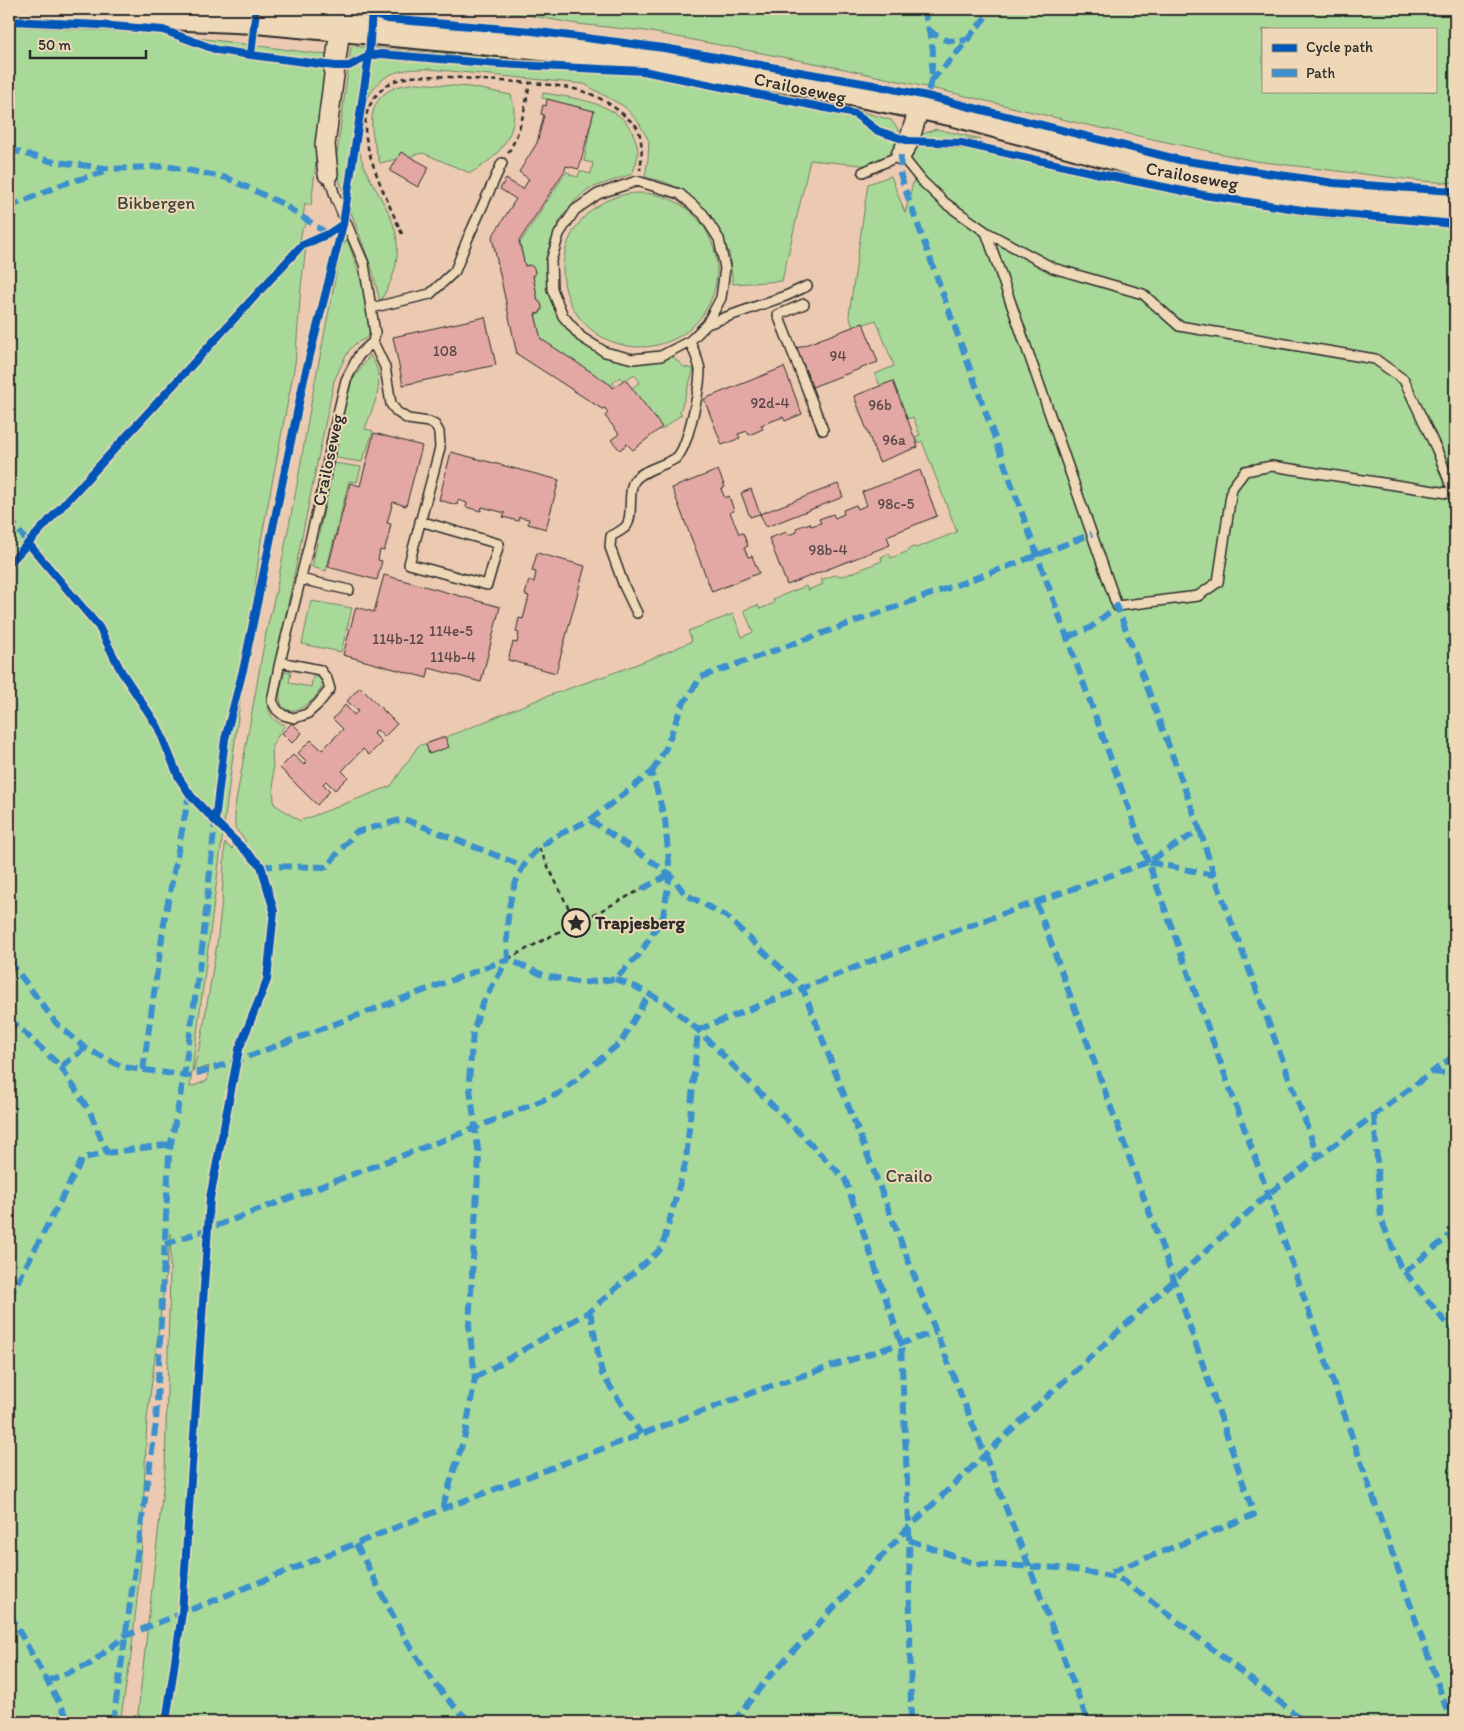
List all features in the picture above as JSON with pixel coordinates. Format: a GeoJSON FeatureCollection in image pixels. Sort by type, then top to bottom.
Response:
{"type":"FeatureCollection","features":[{"type":"Feature","properties":{"kind":"main road","name":"Crailoseweg"},"geometry":{"type":"LineString","coordinates":[[9,9],[344,22],[801,82],[1117,166],[1358,199],[1455,206]]}},
{"type":"Feature","properties":{"kind":"street"},"geometry":{"type":"LineString","coordinates":[[328,174],[325,145],[344,22]]}},
{"type":"Feature","properties":{"kind":"street"},"geometry":{"type":"LineString","coordinates":[[901,156],[909,141],[918,113]]}},
{"type":"Feature","properties":{"kind":"lane"},"geometry":{"type":"LineString","coordinates":[[863,172],[901,156],[922,181],[945,203],[986,232],[1052,268],[1143,294],[1179,326],[1375,359],[1404,380],[1437,450],[1454,494],[1272,466],[1245,471],[1232,488],[1218,582],[1198,596],[1117,606],[986,232]]}},
{"type":"Feature","properties":{"kind":"lane"},"geometry":{"type":"LineString","coordinates":[[371,308],[430,294],[455,271],[502,163]]}},
{"type":"Feature","properties":{"kind":"lane"},"geometry":{"type":"LineString","coordinates":[[328,174],[336,199],[364,264],[375,333],[373,342],[385,367],[390,404],[397,412],[408,419],[429,422],[435,425],[439,432],[440,448],[420,521],[409,564],[487,585],[499,544],[420,521]]}},
{"type":"Feature","properties":{"kind":"lane"},"geometry":{"type":"LineString","coordinates":[[637,181],[680,194],[703,214],[719,239],[725,268],[721,298],[708,324],[690,341],[661,356],[633,358],[605,352],[581,338],[563,316],[552,289],[551,261],[559,234],[575,210],[598,194],[637,181]]}},
{"type":"Feature","properties":{"kind":"lane"},"geometry":{"type":"LineString","coordinates":[[708,324],[788,295],[807,286]]}},
{"type":"Feature","properties":{"kind":"lane"},"geometry":{"type":"LineString","coordinates":[[804,304],[778,315],[823,430]]}},
{"type":"Feature","properties":{"kind":"lane"},"geometry":{"type":"LineString","coordinates":[[636,612],[610,547],[611,536],[626,526],[633,482],[638,476],[674,460],[683,450],[698,394],[700,369],[690,341]]}},
{"type":"Feature","properties":{"kind":"lane","name":"Crailoseweg"},"geometry":{"type":"LineString","coordinates":[[280,662],[320,670],[327,679],[330,688],[318,704],[307,714],[294,718],[283,715],[276,710],[272,700],[280,662],[322,492],[346,380],[359,355],[373,342]]}},
{"type":"Feature","properties":{"kind":"lane"},"geometry":{"type":"LineString","coordinates":[[300,579],[349,590]]}},
{"type":"Feature","properties":{"kind":"path"},"geometry":{"type":"LineString","coordinates":[[402,234],[377,177],[366,142],[366,117],[373,99],[386,86],[400,79],[433,76],[530,83],[570,88],[593,95],[621,113],[638,128],[643,155],[637,181]]}},
{"type":"Feature","properties":{"kind":"path"},"geometry":{"type":"LineString","coordinates":[[502,163],[513,145],[522,121],[530,83]]}},
{"type":"Feature","properties":{"kind":"path"},"geometry":{"type":"LineString","coordinates":[[357,129],[362,101]]}},
{"type":"Feature","properties":{"kind":"path"},"geometry":{"type":"LineString","coordinates":[[539,848],[571,913]]}},
{"type":"Feature","properties":{"kind":"path"},"geometry":{"type":"LineString","coordinates":[[585,918],[642,889]]}},
{"type":"Feature","properties":{"kind":"path"},"geometry":{"type":"LineString","coordinates":[[508,959],[566,928]]}},
{"type":"Feature","properties":{"kind":"green space"},"geometry":{"type":"Polygon","coordinates":[[[449,9],[1455,9],[1455,183],[1421,181],[1255,161],[1078,123],[840,68],[646,31],[577,24],[527,15],[449,9]]]}},
{"type":"Feature","properties":{"kind":"green space","name":"Crailo"},"geometry":{"type":"Polygon","coordinates":[[[9,26],[167,34],[328,55],[311,206],[305,203],[303,217],[309,221],[302,229],[299,247],[307,239],[295,364],[261,540],[190,1087],[207,1081],[209,1066],[193,1071],[201,1041],[217,944],[222,901],[225,843],[232,849],[233,846],[246,841],[235,828],[235,807],[266,633],[297,485],[341,249],[347,239],[364,289],[370,318],[370,329],[368,336],[355,344],[348,352],[334,381],[269,699],[271,714],[278,722],[285,725],[272,745],[274,804],[300,821],[391,786],[418,746],[449,736],[542,698],[655,657],[692,641],[688,631],[733,614],[742,637],[753,632],[744,610],[758,605],[760,609],[774,603],[773,599],[806,586],[808,590],[823,584],[821,580],[835,575],[844,576],[882,561],[881,557],[889,554],[891,558],[909,551],[908,549],[916,548],[957,532],[922,441],[918,443],[916,436],[920,435],[913,417],[896,423],[875,374],[894,366],[876,320],[853,328],[849,315],[868,184],[891,176],[905,213],[917,168],[912,163],[911,151],[918,146],[971,149],[1119,182],[1313,217],[1455,228],[1455,1722],[137,1722],[165,1471],[171,1233],[147,1419],[141,1562],[131,1655],[120,1722],[9,1722],[9,26]]]}},
{"type":"Feature","properties":{"kind":"green space"},"geometry":{"type":"Polygon","coordinates":[[[351,46],[504,58],[645,76],[854,118],[876,133],[898,141],[892,153],[871,166],[810,160],[782,281],[733,284],[729,253],[723,239],[686,192],[665,182],[645,177],[649,141],[639,123],[625,107],[584,84],[429,69],[395,72],[382,80],[370,94],[362,113],[359,134],[359,148],[363,164],[391,218],[397,241],[396,266],[380,302],[372,269],[335,169],[351,46]]]}},
{"type":"Feature","properties":{"kind":"green space"},"geometry":{"type":"Polygon","coordinates":[[[415,83],[470,87],[511,95],[514,108],[513,121],[507,140],[495,155],[470,173],[423,153],[380,163],[372,133],[373,112],[376,103],[392,89],[415,83]]]}},
{"type":"Feature","properties":{"kind":"green space"},"geometry":{"type":"Polygon","coordinates":[[[543,93],[582,100],[608,109],[628,125],[635,139],[638,156],[632,174],[588,189],[574,202],[560,220],[551,241],[546,260],[549,285],[558,310],[587,345],[609,358],[636,363],[660,360],[672,356],[684,367],[694,369],[680,412],[682,414],[661,430],[631,389],[640,382],[634,374],[624,381],[620,377],[611,386],[540,340],[535,315],[540,314],[542,309],[541,304],[538,302],[533,278],[535,275],[534,270],[525,267],[520,243],[566,172],[578,177],[580,171],[591,174],[593,163],[584,161],[593,111],[542,98],[543,93]]]}},
{"type":"Feature","properties":{"kind":"green space"},"geometry":{"type":"Polygon","coordinates":[[[849,108],[891,120],[898,129],[899,135],[878,126],[849,108]]]}},
{"type":"Feature","properties":{"kind":"green space"},"geometry":{"type":"Polygon","coordinates":[[[936,129],[981,139],[919,138],[920,135],[936,129]]]}},
{"type":"Feature","properties":{"kind":"green space"},"geometry":{"type":"Polygon","coordinates":[[[640,193],[669,199],[683,206],[694,216],[704,227],[711,241],[717,270],[711,299],[704,313],[694,324],[683,334],[669,341],[640,347],[611,341],[597,334],[586,324],[576,313],[569,299],[563,270],[569,241],[576,227],[586,216],[597,206],[611,199],[640,193]]]}},
{"type":"Feature","properties":{"kind":"green space"},"geometry":{"type":"Polygon","coordinates":[[[370,355],[378,374],[379,383],[378,392],[365,429],[373,431],[366,453],[364,453],[362,462],[335,458],[346,400],[352,381],[370,355]]]}},
{"type":"Feature","properties":{"kind":"green space"},"geometry":{"type":"Polygon","coordinates":[[[334,463],[361,467],[357,482],[349,481],[326,571],[312,567],[334,463]]]}},
{"type":"Feature","properties":{"kind":"green space"},"geometry":{"type":"Polygon","coordinates":[[[311,601],[352,608],[341,652],[302,644],[311,601]]]}},
{"type":"Feature","properties":{"kind":"green space"},"geometry":{"type":"Polygon","coordinates":[[[285,671],[291,672],[289,683],[311,687],[313,676],[323,681],[316,696],[310,702],[295,710],[288,710],[283,706],[280,698],[285,671]]]}},
{"type":"Feature","properties":{"kind":"building"},"geometry":{"type":"Polygon","coordinates":[[[547,99],[594,111],[579,169],[566,166],[519,241],[525,266],[530,265],[534,268],[535,273],[533,276],[538,301],[541,303],[542,308],[540,313],[535,314],[541,339],[613,388],[625,379],[662,427],[633,450],[627,444],[620,450],[611,440],[619,434],[605,416],[608,413],[605,408],[602,409],[517,354],[492,237],[516,199],[500,189],[506,179],[523,189],[529,179],[519,172],[537,143],[544,115],[541,114],[543,105],[546,106],[547,99]]]}},
{"type":"Feature","properties":{"kind":"building"},"geometry":{"type":"Polygon","coordinates":[[[401,152],[429,167],[418,187],[390,171],[401,152]]]}},
{"type":"Feature","properties":{"kind":"building"},"geometry":{"type":"Polygon","coordinates":[[[485,317],[496,365],[403,385],[393,337],[485,317]]]}},
{"type":"Feature","properties":{"kind":"building"},"geometry":{"type":"Polygon","coordinates":[[[863,323],[878,362],[812,387],[797,348],[863,323]]]}},
{"type":"Feature","properties":{"kind":"building"},"geometry":{"type":"Polygon","coordinates":[[[784,367],[802,414],[785,421],[783,417],[761,425],[763,429],[749,435],[747,431],[738,434],[740,438],[722,445],[704,399],[784,367]]]}},
{"type":"Feature","properties":{"kind":"building"},"geometry":{"type":"Polygon","coordinates":[[[893,381],[918,447],[879,462],[854,396],[893,381]]]}},
{"type":"Feature","properties":{"kind":"building"},"geometry":{"type":"Polygon","coordinates":[[[374,433],[422,446],[406,506],[393,502],[387,523],[391,524],[388,538],[384,551],[380,550],[378,560],[382,561],[377,580],[328,567],[350,483],[360,486],[374,433]]]}},
{"type":"Feature","properties":{"kind":"building"},"geometry":{"type":"Polygon","coordinates":[[[451,452],[559,480],[546,529],[528,524],[529,519],[519,517],[518,521],[503,517],[505,513],[482,507],[481,511],[466,507],[467,503],[458,500],[457,505],[439,500],[451,452]]]}},
{"type":"Feature","properties":{"kind":"building"},"geometry":{"type":"Polygon","coordinates":[[[718,470],[725,487],[721,489],[725,498],[729,496],[734,511],[730,512],[739,534],[743,533],[748,546],[744,548],[748,557],[752,556],[759,573],[712,592],[672,488],[718,470]]]}},
{"type":"Feature","properties":{"kind":"building"},"geometry":{"type":"Polygon","coordinates":[[[920,470],[937,516],[887,536],[890,545],[787,585],[769,538],[787,532],[788,535],[797,532],[796,528],[810,523],[811,526],[821,523],[819,519],[833,514],[835,518],[844,514],[843,510],[856,505],[858,509],[867,505],[862,492],[920,470]]]}},
{"type":"Feature","properties":{"kind":"building"},"geometry":{"type":"Polygon","coordinates":[[[838,484],[843,497],[766,527],[760,514],[838,484]]]}},
{"type":"Feature","properties":{"kind":"building"},"geometry":{"type":"Polygon","coordinates":[[[751,489],[760,514],[750,517],[741,493],[751,489]]]}},
{"type":"Feature","properties":{"kind":"building"},"geometry":{"type":"Polygon","coordinates":[[[537,553],[585,566],[556,673],[508,660],[513,642],[517,643],[519,633],[516,632],[519,618],[523,619],[529,596],[525,595],[529,580],[534,582],[536,572],[532,571],[537,553]]]}},
{"type":"Feature","properties":{"kind":"building"},"geometry":{"type":"Polygon","coordinates":[[[384,575],[500,607],[481,682],[429,668],[427,678],[343,655],[356,607],[374,612],[384,575]]]}},
{"type":"Feature","properties":{"kind":"building"},"geometry":{"type":"Polygon","coordinates":[[[360,687],[397,724],[384,737],[377,730],[373,733],[382,742],[369,755],[363,749],[342,771],[348,777],[335,790],[326,781],[323,784],[330,791],[317,805],[280,768],[293,755],[304,765],[307,762],[298,753],[311,740],[322,750],[343,729],[333,719],[345,705],[354,715],[358,711],[347,701],[360,687]]]}},
{"type":"Feature","properties":{"kind":"building"},"geometry":{"type":"Polygon","coordinates":[[[292,723],[302,733],[292,743],[282,733],[292,723]]]}},
{"type":"Feature","properties":{"kind":"building"},"geometry":{"type":"Polygon","coordinates":[[[445,737],[449,747],[429,754],[426,744],[445,737]]]}},
{"type":"Feature","properties":{"kind":"marked path"},"geometry":{"type":"LineString","coordinates":[[924,9],[933,50],[931,81],[927,96]]}},
{"type":"Feature","properties":{"kind":"marked path"},"geometry":{"type":"LineString","coordinates":[[931,81],[956,54],[992,9]]}},
{"type":"Feature","properties":{"kind":"marked path"},"geometry":{"type":"LineString","coordinates":[[928,29],[945,40],[966,40]]}},
{"type":"Feature","properties":{"kind":"marked path"},"geometry":{"type":"LineString","coordinates":[[9,149],[50,161],[112,169],[167,166],[227,178],[281,203],[328,234]]}},
{"type":"Feature","properties":{"kind":"marked path"},"geometry":{"type":"LineString","coordinates":[[901,155],[900,173],[905,189],[1268,1194],[1451,1722]]}},
{"type":"Feature","properties":{"kind":"marked path"},"geometry":{"type":"LineString","coordinates":[[9,207],[63,184],[108,171]]}},
{"type":"Feature","properties":{"kind":"marked path"},"geometry":{"type":"LineString","coordinates":[[1454,494],[1455,498]]}},
{"type":"Feature","properties":{"kind":"marked path"},"geometry":{"type":"LineString","coordinates":[[9,517],[28,543]]}},
{"type":"Feature","properties":{"kind":"marked path"},"geometry":{"type":"LineString","coordinates":[[652,772],[666,748],[681,707],[701,677],[1009,566],[1092,534]]}},
{"type":"Feature","properties":{"kind":"marked path"},"geometry":{"type":"LineString","coordinates":[[1068,637],[1090,628],[1117,606],[1200,830],[1148,862],[1214,875]]}},
{"type":"Feature","properties":{"kind":"marked path"},"geometry":{"type":"LineString","coordinates":[[590,820],[652,772],[665,820],[670,874],[663,917],[639,955],[615,979],[581,983],[543,975],[508,959],[508,914],[515,885],[521,871],[539,848],[563,832],[590,820],[670,874],[685,894],[726,916],[803,989],[1029,1566],[1088,1722]]}},
{"type":"Feature","properties":{"kind":"marked path"},"geometry":{"type":"LineString","coordinates":[[143,1070],[165,917],[189,795]]}},
{"type":"Feature","properties":{"kind":"marked path"},"geometry":{"type":"LineString","coordinates":[[261,866],[326,867],[356,832],[404,819],[523,866]]}},
{"type":"Feature","properties":{"kind":"marked path"},"geometry":{"type":"LineString","coordinates":[[113,1722],[156,1423],[169,1154],[184,1076],[203,941],[215,821]]}},
{"type":"Feature","properties":{"kind":"marked path"},"geometry":{"type":"LineString","coordinates":[[1200,830],[1214,875],[1318,1156]]}},
{"type":"Feature","properties":{"kind":"marked path"},"geometry":{"type":"LineString","coordinates":[[698,1030],[876,959],[1148,862]]}},
{"type":"Feature","properties":{"kind":"marked path"},"geometry":{"type":"LineString","coordinates":[[642,889],[670,874]]}},
{"type":"Feature","properties":{"kind":"marked path"},"geometry":{"type":"LineString","coordinates":[[1036,902],[1174,1280],[1254,1515],[1104,1575]]}},
{"type":"Feature","properties":{"kind":"marked path"},"geometry":{"type":"LineString","coordinates":[[566,928],[576,923],[571,913]]}},
{"type":"Feature","properties":{"kind":"marked path"},"geometry":{"type":"LineString","coordinates":[[9,960],[56,1023],[85,1048],[123,1067],[188,1076],[236,1061],[508,959],[482,1004],[473,1032],[469,1081],[479,1157],[469,1325],[475,1378],[465,1435],[442,1509]]}},
{"type":"Feature","properties":{"kind":"marked path"},"geometry":{"type":"LineString","coordinates":[[615,979],[634,986],[666,1003],[698,1030],[845,1179],[901,1343],[909,1527],[911,1722]]}},
{"type":"Feature","properties":{"kind":"marked path"},"geometry":{"type":"LineString","coordinates":[[165,1244],[475,1128],[560,1093],[621,1042],[649,994]]}},
{"type":"Feature","properties":{"kind":"marked path"},"geometry":{"type":"LineString","coordinates":[[9,1018],[61,1067],[85,1048]]}},
{"type":"Feature","properties":{"kind":"marked path"},"geometry":{"type":"LineString","coordinates":[[475,1378],[590,1311],[662,1248],[686,1161],[698,1030]]}},
{"type":"Feature","properties":{"kind":"marked path"},"geometry":{"type":"LineString","coordinates":[[733,1722],[768,1678],[909,1527],[1026,1416],[1268,1194],[1455,1055]]}},
{"type":"Feature","properties":{"kind":"marked path"},"geometry":{"type":"LineString","coordinates":[[61,1067],[90,1112],[107,1153]]}},
{"type":"Feature","properties":{"kind":"marked path"},"geometry":{"type":"LineString","coordinates":[[1432,1072],[1455,1074]]}},
{"type":"Feature","properties":{"kind":"marked path"},"geometry":{"type":"LineString","coordinates":[[1374,1115],[1381,1219],[1400,1266],[1446,1323],[1455,1330]]}},
{"type":"Feature","properties":{"kind":"marked path"},"geometry":{"type":"LineString","coordinates":[[9,1298],[83,1158],[171,1144]]}},
{"type":"Feature","properties":{"kind":"marked path"},"geometry":{"type":"LineString","coordinates":[[1405,1272],[1455,1231]]}},
{"type":"Feature","properties":{"kind":"marked path"},"geometry":{"type":"LineString","coordinates":[[590,1311],[602,1374],[641,1434]]}},
{"type":"Feature","properties":{"kind":"marked path"},"geometry":{"type":"LineString","coordinates":[[47,1681],[90,1664],[125,1636],[442,1509],[759,1390],[936,1332]]}},
{"type":"Feature","properties":{"kind":"marked path"},"geometry":{"type":"LineString","coordinates":[[909,1540],[976,1564],[1061,1568],[1117,1577],[1153,1602],[1305,1722]]}},
{"type":"Feature","properties":{"kind":"marked path"},"geometry":{"type":"LineString","coordinates":[[356,1544],[420,1662],[452,1704],[471,1722]]}},
{"type":"Feature","properties":{"kind":"marked path"},"geometry":{"type":"LineString","coordinates":[[9,1613],[70,1722]]}},
{"type":"Feature","properties":{"kind":"cycle path"},"geometry":{"type":"LineString","coordinates":[[256,9],[251,55],[335,66],[349,66],[369,56],[381,54],[498,64],[643,71],[855,114],[878,131],[909,141],[961,143],[1203,195],[1309,211],[1455,224]]}},
{"type":"Feature","properties":{"kind":"cycle path"},"geometry":{"type":"LineString","coordinates":[[354,9],[387,19],[532,31],[664,48],[874,85],[927,96],[1180,160],[1334,183],[1455,191]]}},
{"type":"Feature","properties":{"kind":"cycle path"},"geometry":{"type":"LineString","coordinates":[[166,1722],[182,1613],[210,1198],[239,1049],[267,980],[274,911],[261,866],[215,821],[225,739],[244,666],[304,379],[343,224],[369,56],[372,9]]}},
{"type":"Feature","properties":{"kind":"cycle path"},"geometry":{"type":"LineString","coordinates":[[9,21],[163,30],[217,50],[251,55]]}},
{"type":"Feature","properties":{"kind":"cycle path"},"geometry":{"type":"LineString","coordinates":[[9,564],[301,246],[328,234],[343,224]]}},
{"type":"Feature","properties":{"kind":"cycle path"},"geometry":{"type":"LineString","coordinates":[[28,543],[99,627],[121,671],[158,727],[179,778],[191,796],[215,821]]}},
{"type":"Feature","properties":{"kind":"place","name":"Trapjesberg"},"geometry":{"type":"Point","coordinates":[576,923]}},
{"type":"Feature","properties":{"kind":"park label","name":"Bikbergen"},"geometry":{"type":"Point","coordinates":[156,203]}}]}
